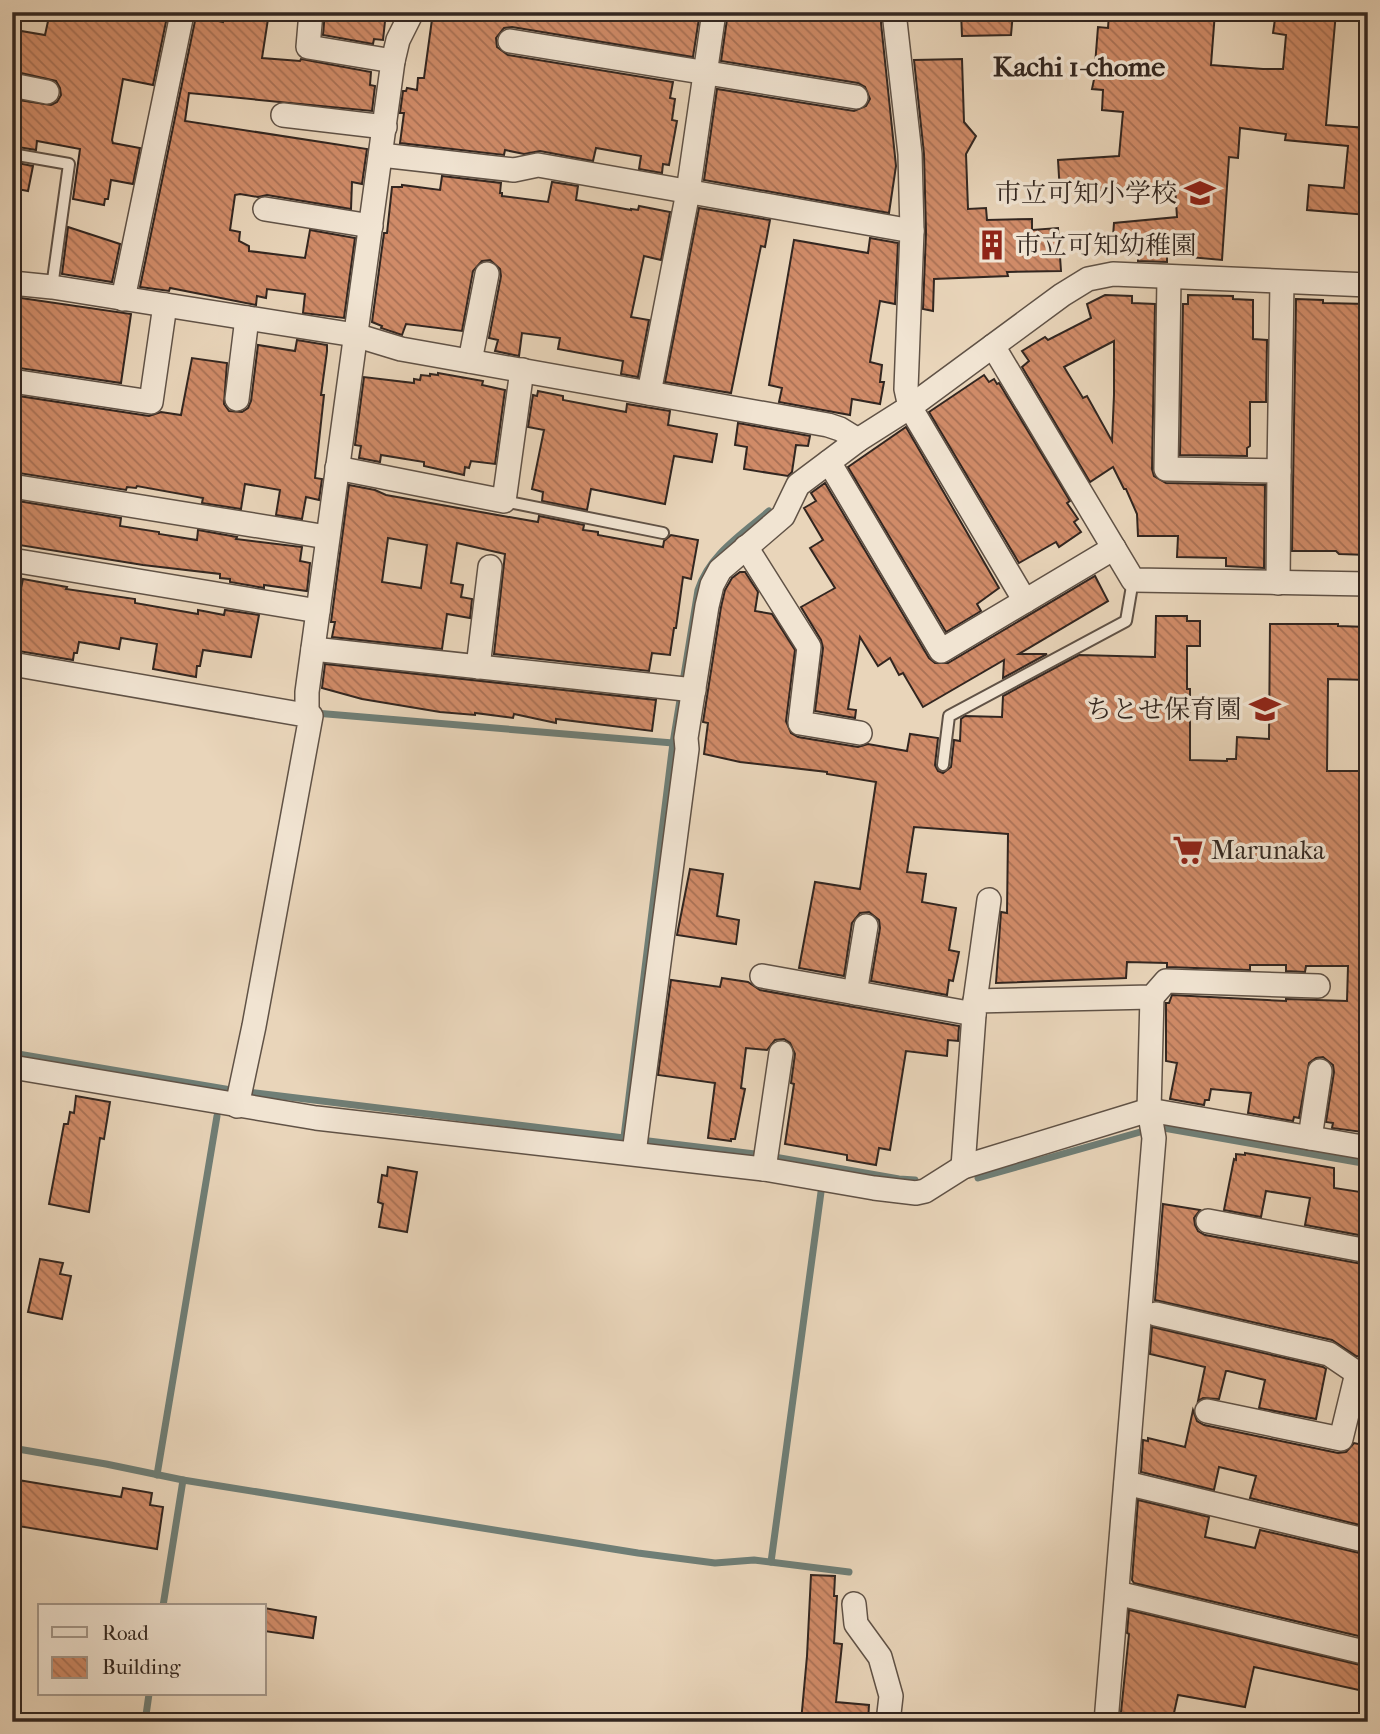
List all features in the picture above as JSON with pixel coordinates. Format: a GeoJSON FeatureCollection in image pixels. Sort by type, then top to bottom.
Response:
{"type":"FeatureCollection","features":[{"type":"Feature","properties":{"kind":"street"},"geometry":{"type":"LineString","coordinates":[[311,12],[308,47],[393,61]]}},
{"type":"Feature","properties":{"kind":"street"},"geometry":{"type":"LineString","coordinates":[[239,1096],[311,716],[308,712],[307,692],[393,61],[398,40],[412,12]]}},
{"type":"Feature","properties":{"kind":"street"},"geometry":{"type":"LineString","coordinates":[[649,393],[688,192],[714,12]]}},
{"type":"Feature","properties":{"kind":"street"},"geometry":{"type":"LineString","coordinates":[[123,299],[182,14]]}},
{"type":"Feature","properties":{"kind":"street"},"geometry":{"type":"LineString","coordinates":[[895,21],[910,154],[912,231],[906,389],[910,407],[1026,601]]}},
{"type":"Feature","properties":{"kind":"street"},"geometry":{"type":"LineString","coordinates":[[510,41],[856,97]]}},
{"type":"Feature","properties":{"kind":"street"},"geometry":{"type":"LineString","coordinates":[[12,85],[47,92]]}},
{"type":"Feature","properties":{"kind":"street"},"geometry":{"type":"LineString","coordinates":[[284,115],[385,127]]}},
{"type":"Feature","properties":{"kind":"street"},"geometry":{"type":"LineString","coordinates":[[381,155],[514,170],[538,165],[912,231]]}},
{"type":"Feature","properties":{"kind":"street"},"geometry":{"type":"LineString","coordinates":[[265,209],[371,226]]}},
{"type":"Feature","properties":{"kind":"street"},"geometry":{"type":"LineString","coordinates":[[470,361],[488,274]]}},
{"type":"Feature","properties":{"kind":"street"},"geometry":{"type":"LineString","coordinates":[[635,1143],[685,689],[712,585],[720,570],[783,516],[798,485],[1088,279],[1113,274],[1368,285]]}},
{"type":"Feature","properties":{"kind":"street"},"geometry":{"type":"LineString","coordinates":[[1169,278],[1166,469],[1279,471]]}},
{"type":"Feature","properties":{"kind":"street"},"geometry":{"type":"LineString","coordinates":[[1278,583],[1282,282]]}},
{"type":"Feature","properties":{"kind":"street"},"geometry":{"type":"LineString","coordinates":[[12,284],[52,287],[355,335],[401,349],[828,425],[858,440]]}},
{"type":"Feature","properties":{"kind":"street"},"geometry":{"type":"LineString","coordinates":[[12,381],[151,402],[165,305]]}},
{"type":"Feature","properties":{"kind":"street"},"geometry":{"type":"LineString","coordinates":[[237,399],[247,318]]}},
{"type":"Feature","properties":{"kind":"street"},"geometry":{"type":"LineString","coordinates":[[993,346],[1133,580],[1368,584]]}},
{"type":"Feature","properties":{"kind":"street"},"geometry":{"type":"LineString","coordinates":[[337,468],[504,501],[522,370]]}},
{"type":"Feature","properties":{"kind":"street"},"geometry":{"type":"LineString","coordinates":[[829,462],[941,651],[1114,548]]}},
{"type":"Feature","properties":{"kind":"street"},"geometry":{"type":"LineString","coordinates":[[12,486],[327,537]]}},
{"type":"Feature","properties":{"kind":"street"},"geometry":{"type":"LineString","coordinates":[[746,547],[809,647],[800,723],[860,733]]}},
{"type":"Feature","properties":{"kind":"street"},"geometry":{"type":"LineString","coordinates":[[12,560],[318,611]]}},
{"type":"Feature","properties":{"kind":"street"},"geometry":{"type":"LineString","coordinates":[[478,667],[490,567]]}},
{"type":"Feature","properties":{"kind":"street"},"geometry":{"type":"LineString","coordinates":[[313,649],[685,689]]}},
{"type":"Feature","properties":{"kind":"street"},"geometry":{"type":"LineString","coordinates":[[12,664],[308,712]]}},
{"type":"Feature","properties":{"kind":"street"},"geometry":{"type":"LineString","coordinates":[[963,1167],[975,1008],[989,901]]}},
{"type":"Feature","properties":{"kind":"street"},"geometry":{"type":"LineString","coordinates":[[855,993],[866,926]]}},
{"type":"Feature","properties":{"kind":"street"},"geometry":{"type":"LineString","coordinates":[[762,976],[855,993],[975,1008],[1152,997]]}},
{"type":"Feature","properties":{"kind":"street"},"geometry":{"type":"LineString","coordinates":[[1106,1722],[1152,1123],[1152,997],[1166,981],[1318,986]]}},
{"type":"Feature","properties":{"kind":"street"},"geometry":{"type":"LineString","coordinates":[[766,1159],[781,1053]]}},
{"type":"Feature","properties":{"kind":"street"},"geometry":{"type":"LineString","coordinates":[[12,1067],[239,1096],[316,1118],[635,1143],[766,1159],[874,1188],[916,1193],[925,1191],[963,1167],[1152,1123],[1310,1138],[1368,1148]]}},
{"type":"Feature","properties":{"kind":"street"},"geometry":{"type":"LineString","coordinates":[[1310,1138],[1320,1071]]}},
{"type":"Feature","properties":{"kind":"street"},"geometry":{"type":"LineString","coordinates":[[1208,1221],[1368,1251]]}},
{"type":"Feature","properties":{"kind":"street"},"geometry":{"type":"LineString","coordinates":[[1156,1314],[1329,1354],[1362,1374],[1341,1439],[1207,1411]]}},
{"type":"Feature","properties":{"kind":"street"},"geometry":{"type":"LineString","coordinates":[[1126,1483],[1368,1541]]}},
{"type":"Feature","properties":{"kind":"street"},"geometry":{"type":"LineString","coordinates":[[1117,1593],[1368,1653]]}},
{"type":"Feature","properties":{"kind":"street"},"geometry":{"type":"LineString","coordinates":[[855,1604],[856,1624],[880,1657],[891,1696],[888,1722]]}},
{"type":"Feature","properties":{"kind":"lane"},"geometry":{"type":"LineString","coordinates":[[12,154],[69,164],[52,287]]}},
{"type":"Feature","properties":{"kind":"lane"},"geometry":{"type":"LineString","coordinates":[[504,501],[663,533]]}},
{"type":"Feature","properties":{"kind":"lane"},"geometry":{"type":"LineString","coordinates":[[943,765],[949,716],[1126,621],[1133,580]]}},
{"type":"Feature","properties":{"kind":"building"},"geometry":{"type":"Polygon","coordinates":[[[50,12],[168,12],[153,85],[123,79],[112,140],[113,143],[140,148],[133,184],[111,180],[108,199],[105,199],[104,205],[73,199],[80,149],[37,141],[36,150],[12,146],[12,99],[51,105],[57,102],[61,95],[56,81],[12,71],[15,30],[45,35],[50,12]]]}},
{"type":"Feature","properties":{"kind":"building"},"geometry":{"type":"Polygon","coordinates":[[[242,12],[266,15],[268,19],[262,58],[301,59],[371,72],[370,85],[375,86],[372,111],[189,93],[185,121],[367,149],[362,184],[352,182],[351,209],[267,195],[258,197],[240,194],[235,195],[230,230],[240,232],[239,241],[249,246],[249,251],[305,258],[310,230],[355,238],[344,318],[303,313],[305,294],[267,289],[266,298],[257,296],[256,305],[170,288],[169,291],[140,287],[196,16],[223,22],[224,17],[241,20],[242,12]]]}},
{"type":"Feature","properties":{"kind":"building"},"geometry":{"type":"Polygon","coordinates":[[[325,12],[386,12],[383,40],[374,39],[373,44],[323,35],[325,12]]]}},
{"type":"Feature","properties":{"kind":"building"},"geometry":{"type":"Polygon","coordinates":[[[433,12],[700,12],[693,57],[512,27],[504,28],[496,38],[497,47],[508,55],[673,82],[670,98],[675,99],[672,120],[677,121],[669,165],[663,164],[662,173],[639,169],[641,156],[596,148],[593,161],[540,151],[524,154],[505,150],[504,155],[400,143],[404,113],[400,113],[403,91],[407,88],[417,90],[418,78],[424,78],[433,12]]]}},
{"type":"Feature","properties":{"kind":"building"},"geometry":{"type":"Polygon","coordinates":[[[728,12],[885,12],[881,23],[896,166],[889,213],[704,180],[717,89],[854,111],[866,106],[870,99],[865,87],[858,83],[721,61],[728,12]]]}},
{"type":"Feature","properties":{"kind":"building"},"geometry":{"type":"Polygon","coordinates":[[[961,12],[1013,12],[1011,35],[962,36],[961,12]]]}},
{"type":"Feature","properties":{"kind":"building"},"geometry":{"type":"Polygon","coordinates":[[[1175,12],[1215,12],[1211,65],[1283,69],[1286,35],[1273,33],[1276,12],[1336,12],[1326,125],[1368,128],[1368,215],[1307,210],[1309,185],[1344,188],[1348,146],[1285,140],[1286,134],[1240,128],[1238,158],[1229,157],[1222,260],[1167,255],[1167,262],[1138,261],[1138,253],[1112,250],[1114,223],[1177,217],[1175,187],[1060,193],[1058,160],[1119,156],[1123,112],[1102,110],[1103,90],[1092,89],[1097,65],[1098,27],[1108,28],[1109,14],[1175,19],[1175,12]]]}},
{"type":"Feature","properties":{"kind":"building"},"geometry":{"type":"Polygon","coordinates":[[[962,59],[964,122],[976,136],[966,154],[968,209],[986,208],[987,220],[1032,219],[1032,230],[1058,228],[1061,271],[1007,272],[1008,276],[934,279],[933,311],[923,309],[926,232],[924,154],[914,60],[962,59]]]}},
{"type":"Feature","properties":{"kind":"building"},"geometry":{"type":"Polygon","coordinates":[[[12,162],[33,166],[28,191],[12,188],[12,162]]]}},
{"type":"Feature","properties":{"kind":"building"},"geometry":{"type":"Polygon","coordinates":[[[442,176],[501,183],[502,196],[548,202],[552,182],[578,186],[576,200],[631,210],[638,210],[639,206],[670,212],[661,260],[644,256],[631,317],[649,320],[638,377],[621,374],[623,361],[558,349],[560,338],[522,333],[519,356],[495,351],[498,340],[489,338],[501,276],[500,269],[490,260],[482,261],[473,271],[462,331],[406,324],[402,335],[372,322],[392,187],[402,185],[440,190],[442,176]]]}},
{"type":"Feature","properties":{"kind":"building"},"geometry":{"type":"Polygon","coordinates":[[[699,208],[770,220],[765,247],[761,246],[731,393],[665,382],[699,208]]]}},
{"type":"Feature","properties":{"kind":"building"},"geometry":{"type":"Polygon","coordinates":[[[68,227],[120,244],[112,282],[62,274],[68,227]]]}},
{"type":"Feature","properties":{"kind":"building"},"geometry":{"type":"Polygon","coordinates":[[[870,238],[898,243],[895,304],[880,301],[870,362],[882,365],[880,382],[884,382],[880,404],[852,399],[850,415],[779,402],[782,388],[769,385],[794,240],[868,253],[870,238]]]}},
{"type":"Feature","properties":{"kind":"building"},"geometry":{"type":"Polygon","coordinates":[[[1105,295],[1132,296],[1132,303],[1155,304],[1154,476],[1166,483],[1265,485],[1264,568],[1226,566],[1226,558],[1177,557],[1178,536],[1138,536],[1137,514],[1113,467],[1090,482],[1022,367],[1029,361],[1022,351],[1045,337],[1048,340],[1091,318],[1087,304],[1105,295]],[[1114,341],[1064,367],[1083,398],[1087,396],[1112,441],[1114,341]]]}},
{"type":"Feature","properties":{"kind":"building"},"geometry":{"type":"Polygon","coordinates":[[[1188,295],[1233,296],[1233,299],[1253,300],[1253,339],[1267,340],[1266,402],[1250,402],[1250,446],[1247,448],[1247,456],[1180,455],[1183,304],[1188,304],[1188,295]]]}},
{"type":"Feature","properties":{"kind":"building"},"geometry":{"type":"Polygon","coordinates":[[[14,297],[131,314],[121,383],[12,367],[14,297]]]}},
{"type":"Feature","properties":{"kind":"building"},"geometry":{"type":"Polygon","coordinates":[[[1296,299],[1367,304],[1368,458],[1365,498],[1368,498],[1368,555],[1339,554],[1336,551],[1292,551],[1296,299]]]}},
{"type":"Feature","properties":{"kind":"building"},"geometry":{"type":"Polygon","coordinates":[[[297,340],[327,345],[315,478],[322,479],[319,500],[306,497],[302,519],[276,515],[280,490],[245,484],[241,509],[202,503],[203,498],[137,486],[127,487],[126,490],[12,472],[12,395],[149,416],[161,412],[181,415],[192,358],[227,363],[224,404],[229,411],[242,412],[248,408],[251,401],[258,345],[295,351],[297,340]]]}},
{"type":"Feature","properties":{"kind":"building"},"geometry":{"type":"Polygon","coordinates":[[[438,373],[483,381],[482,385],[505,390],[495,464],[471,461],[469,468],[465,467],[464,475],[424,466],[424,462],[381,455],[380,462],[359,458],[361,446],[355,445],[364,377],[414,383],[414,379],[420,380],[421,375],[438,373]]]}},
{"type":"Feature","properties":{"kind":"building"},"geometry":{"type":"Polygon","coordinates":[[[984,375],[989,382],[994,379],[999,383],[1070,501],[1067,503],[1078,519],[1074,522],[1081,532],[1059,547],[1056,542],[1019,563],[929,412],[984,375]]]}},
{"type":"Feature","properties":{"kind":"building"},"geometry":{"type":"Polygon","coordinates":[[[538,391],[563,396],[563,400],[626,412],[627,404],[670,411],[668,425],[717,434],[712,462],[674,456],[665,504],[591,489],[587,510],[542,501],[543,492],[532,489],[544,430],[528,427],[533,395],[537,396],[538,391]]]}},
{"type":"Feature","properties":{"kind":"building"},"geometry":{"type":"Polygon","coordinates":[[[738,423],[810,436],[808,446],[796,445],[792,472],[788,476],[744,469],[747,447],[735,445],[738,423]]]}},
{"type":"Feature","properties":{"kind":"building"},"geometry":{"type":"Polygon","coordinates":[[[906,427],[999,588],[977,604],[981,611],[946,632],[848,467],[906,427]]]}},
{"type":"Feature","properties":{"kind":"building"},"geometry":{"type":"Polygon","coordinates":[[[825,483],[929,658],[935,663],[948,663],[1095,576],[1108,601],[1019,654],[1047,654],[1003,678],[1004,660],[923,707],[903,673],[899,675],[890,658],[878,666],[860,637],[848,709],[856,710],[855,718],[815,711],[823,648],[801,607],[835,588],[810,548],[823,540],[804,508],[816,501],[811,493],[825,483]]]}},
{"type":"Feature","properties":{"kind":"building"},"geometry":{"type":"Polygon","coordinates":[[[349,485],[386,495],[538,522],[539,516],[584,525],[583,530],[598,532],[598,535],[663,547],[664,541],[671,535],[698,540],[691,579],[683,577],[670,655],[652,653],[649,671],[494,654],[505,554],[457,543],[451,583],[463,585],[461,597],[472,599],[470,618],[447,614],[442,649],[332,637],[335,622],[331,622],[349,485]],[[388,538],[382,582],[421,588],[427,545],[388,538]]]}},
{"type":"Feature","properties":{"kind":"building"},"geometry":{"type":"Polygon","coordinates":[[[12,500],[121,518],[120,526],[159,534],[197,540],[198,530],[237,537],[236,539],[302,547],[300,561],[310,563],[307,591],[264,585],[264,588],[230,582],[230,579],[220,578],[220,574],[143,565],[13,544],[15,529],[12,529],[12,500]]]}},
{"type":"Feature","properties":{"kind":"building"},"geometry":{"type":"Polygon","coordinates":[[[745,572],[758,592],[755,611],[772,614],[795,650],[786,721],[791,733],[798,737],[858,747],[868,744],[907,751],[910,734],[938,738],[935,765],[938,771],[943,773],[951,767],[954,740],[960,741],[961,719],[965,716],[1002,717],[1003,696],[1079,655],[1155,657],[1156,616],[1187,616],[1187,621],[1200,621],[1200,646],[1187,646],[1190,760],[1236,759],[1237,737],[1269,739],[1270,624],[1368,627],[1368,680],[1328,679],[1327,771],[1368,771],[1368,1098],[1362,1132],[1332,1128],[1333,1123],[1326,1122],[1334,1072],[1333,1065],[1323,1057],[1309,1063],[1299,1118],[1294,1117],[1293,1121],[1248,1113],[1251,1093],[1211,1089],[1209,1100],[1205,1100],[1204,1105],[1170,1099],[1177,1063],[1166,1061],[1166,1003],[1169,1003],[1172,995],[1347,1001],[1348,966],[1306,966],[1305,972],[1286,971],[1286,965],[1250,965],[1250,970],[1167,967],[1167,963],[1127,962],[1126,978],[996,983],[1001,912],[1007,913],[1008,834],[914,827],[907,872],[926,874],[922,902],[956,908],[949,950],[959,952],[953,981],[949,980],[947,995],[871,981],[880,928],[879,920],[869,912],[860,913],[852,923],[844,976],[799,968],[815,882],[860,889],[876,782],[827,772],[740,762],[704,754],[708,723],[703,722],[721,607],[725,590],[732,578],[745,572]]]}},
{"type":"Feature","properties":{"kind":"building"},"geometry":{"type":"Polygon","coordinates":[[[23,579],[67,587],[66,589],[135,599],[135,603],[198,614],[198,610],[224,615],[225,610],[259,615],[251,657],[203,650],[196,677],[153,669],[157,644],[121,638],[119,649],[79,642],[73,660],[12,650],[12,606],[17,607],[23,579]]]}},
{"type":"Feature","properties":{"kind":"building"},"geometry":{"type":"Polygon","coordinates":[[[325,664],[656,700],[652,731],[556,719],[556,723],[514,714],[513,718],[440,712],[362,699],[322,688],[325,664]]]}},
{"type":"Feature","properties":{"kind":"building"},"geometry":{"type":"Polygon","coordinates":[[[690,869],[723,874],[717,916],[739,920],[736,944],[677,935],[690,869]]]}},
{"type":"Feature","properties":{"kind":"building"},"geometry":{"type":"Polygon","coordinates":[[[722,978],[748,982],[760,990],[959,1026],[958,1041],[948,1040],[947,1056],[906,1051],[890,1150],[879,1148],[876,1165],[847,1160],[847,1155],[785,1144],[794,1084],[791,1083],[795,1054],[790,1043],[784,1039],[775,1040],[767,1050],[746,1048],[741,1088],[745,1089],[735,1139],[731,1141],[708,1138],[715,1083],[658,1075],[671,980],[720,987],[722,978]]]}},
{"type":"Feature","properties":{"kind":"building"},"geometry":{"type":"Polygon","coordinates":[[[76,1096],[110,1102],[104,1139],[100,1138],[89,1212],[49,1204],[64,1124],[68,1124],[70,1112],[74,1113],[76,1096]]]}},
{"type":"Feature","properties":{"kind":"building"},"geometry":{"type":"Polygon","coordinates":[[[1245,1153],[1334,1168],[1334,1188],[1367,1193],[1359,1235],[1305,1225],[1310,1198],[1266,1191],[1261,1217],[1224,1210],[1234,1159],[1236,1160],[1236,1154],[1245,1153]]]}},
{"type":"Feature","properties":{"kind":"building"},"geometry":{"type":"Polygon","coordinates":[[[388,1167],[417,1172],[407,1232],[379,1227],[383,1204],[378,1202],[382,1175],[387,1176],[388,1167]]]}},
{"type":"Feature","properties":{"kind":"building"},"geometry":{"type":"Polygon","coordinates":[[[1163,1204],[1200,1210],[1194,1218],[1195,1225],[1198,1231],[1205,1235],[1368,1265],[1368,1338],[1363,1357],[1356,1356],[1332,1340],[1155,1300],[1163,1204]]]}},
{"type":"Feature","properties":{"kind":"building"},"geometry":{"type":"Polygon","coordinates":[[[40,1259],[63,1263],[60,1274],[71,1276],[62,1319],[28,1312],[40,1259]]]}},
{"type":"Feature","properties":{"kind":"building"},"geometry":{"type":"Polygon","coordinates":[[[1152,1327],[1323,1367],[1326,1369],[1316,1419],[1259,1408],[1265,1380],[1228,1371],[1219,1399],[1203,1398],[1198,1401],[1205,1367],[1150,1354],[1152,1327]]]}},
{"type":"Feature","properties":{"kind":"building"},"geometry":{"type":"Polygon","coordinates":[[[1193,1410],[1197,1421],[1204,1425],[1338,1453],[1346,1452],[1354,1443],[1368,1446],[1368,1527],[1250,1498],[1256,1476],[1219,1467],[1214,1490],[1141,1472],[1143,1440],[1148,1441],[1148,1438],[1185,1447],[1193,1410]]]}},
{"type":"Feature","properties":{"kind":"building"},"geometry":{"type":"Polygon","coordinates":[[[12,1479],[121,1497],[123,1488],[152,1493],[150,1505],[163,1507],[157,1549],[12,1525],[12,1479]]]}},
{"type":"Feature","properties":{"kind":"building"},"geometry":{"type":"Polygon","coordinates":[[[1138,1500],[1209,1517],[1205,1537],[1255,1548],[1260,1530],[1368,1555],[1367,1638],[1134,1583],[1132,1580],[1138,1500]]]}},
{"type":"Feature","properties":{"kind":"building"},"geometry":{"type":"Polygon","coordinates":[[[811,1575],[835,1576],[834,1596],[837,1596],[834,1643],[842,1644],[836,1702],[869,1705],[868,1722],[801,1722],[811,1575]]]}},
{"type":"Feature","properties":{"kind":"building"},"geometry":{"type":"Polygon","coordinates":[[[266,1608],[316,1617],[313,1638],[266,1631],[266,1608]]]}},
{"type":"Feature","properties":{"kind":"building"},"geometry":{"type":"Polygon","coordinates":[[[1129,1610],[1360,1665],[1359,1668],[1368,1670],[1368,1692],[1254,1667],[1245,1707],[1178,1695],[1172,1722],[1120,1722],[1129,1610]]]}},
{"type":"Feature","properties":{"kind":"waterway"},"geometry":{"type":"LineString","coordinates":[[624,1137],[673,743],[698,590],[718,556],[769,511]]}},
{"type":"Feature","properties":{"kind":"waterway"},"geometry":{"type":"LineString","coordinates":[[315,713],[673,743]]}},
{"type":"Feature","properties":{"kind":"waterway"},"geometry":{"type":"LineString","coordinates":[[12,1053],[231,1090],[763,1155],[915,1180]]}},
{"type":"Feature","properties":{"kind":"waterway"},"geometry":{"type":"LineString","coordinates":[[157,1475],[217,1116]]}},
{"type":"Feature","properties":{"kind":"waterway"},"geometry":{"type":"LineString","coordinates":[[978,1178],[1158,1127],[1368,1164]]}},
{"type":"Feature","properties":{"kind":"waterway"},"geometry":{"type":"LineString","coordinates":[[771,1562],[821,1192]]}},
{"type":"Feature","properties":{"kind":"waterway"},"geometry":{"type":"LineString","coordinates":[[12,1448],[183,1480],[638,1553],[715,1563],[754,1560],[849,1572]]}},
{"type":"Feature","properties":{"kind":"waterway"},"geometry":{"type":"LineString","coordinates":[[163,1604],[183,1480]]}},
{"type":"Feature","properties":{"kind":"waterway"},"geometry":{"type":"LineString","coordinates":[[145,1722],[149,1696]]}},
{"type":"Feature","properties":{"kind":"place","name":"市立可知小学校"},"geometry":{"type":"Point","coordinates":[1200,193]}},
{"type":"Feature","properties":{"kind":"place","name":"市立可知幼稚園"},"geometry":{"type":"Point","coordinates":[992,245]}},
{"type":"Feature","properties":{"kind":"place","name":"ちとせ保育園"},"geometry":{"type":"Point","coordinates":[1265,709]}},
{"type":"Feature","properties":{"kind":"place","name":"Marunaka"},"geometry":{"type":"Point","coordinates":[1188,850]}},
{"type":"Feature","properties":{"kind":"district","name":"Kachi 1-chome"},"geometry":{"type":"Point","coordinates":[1079,66]}}]}
